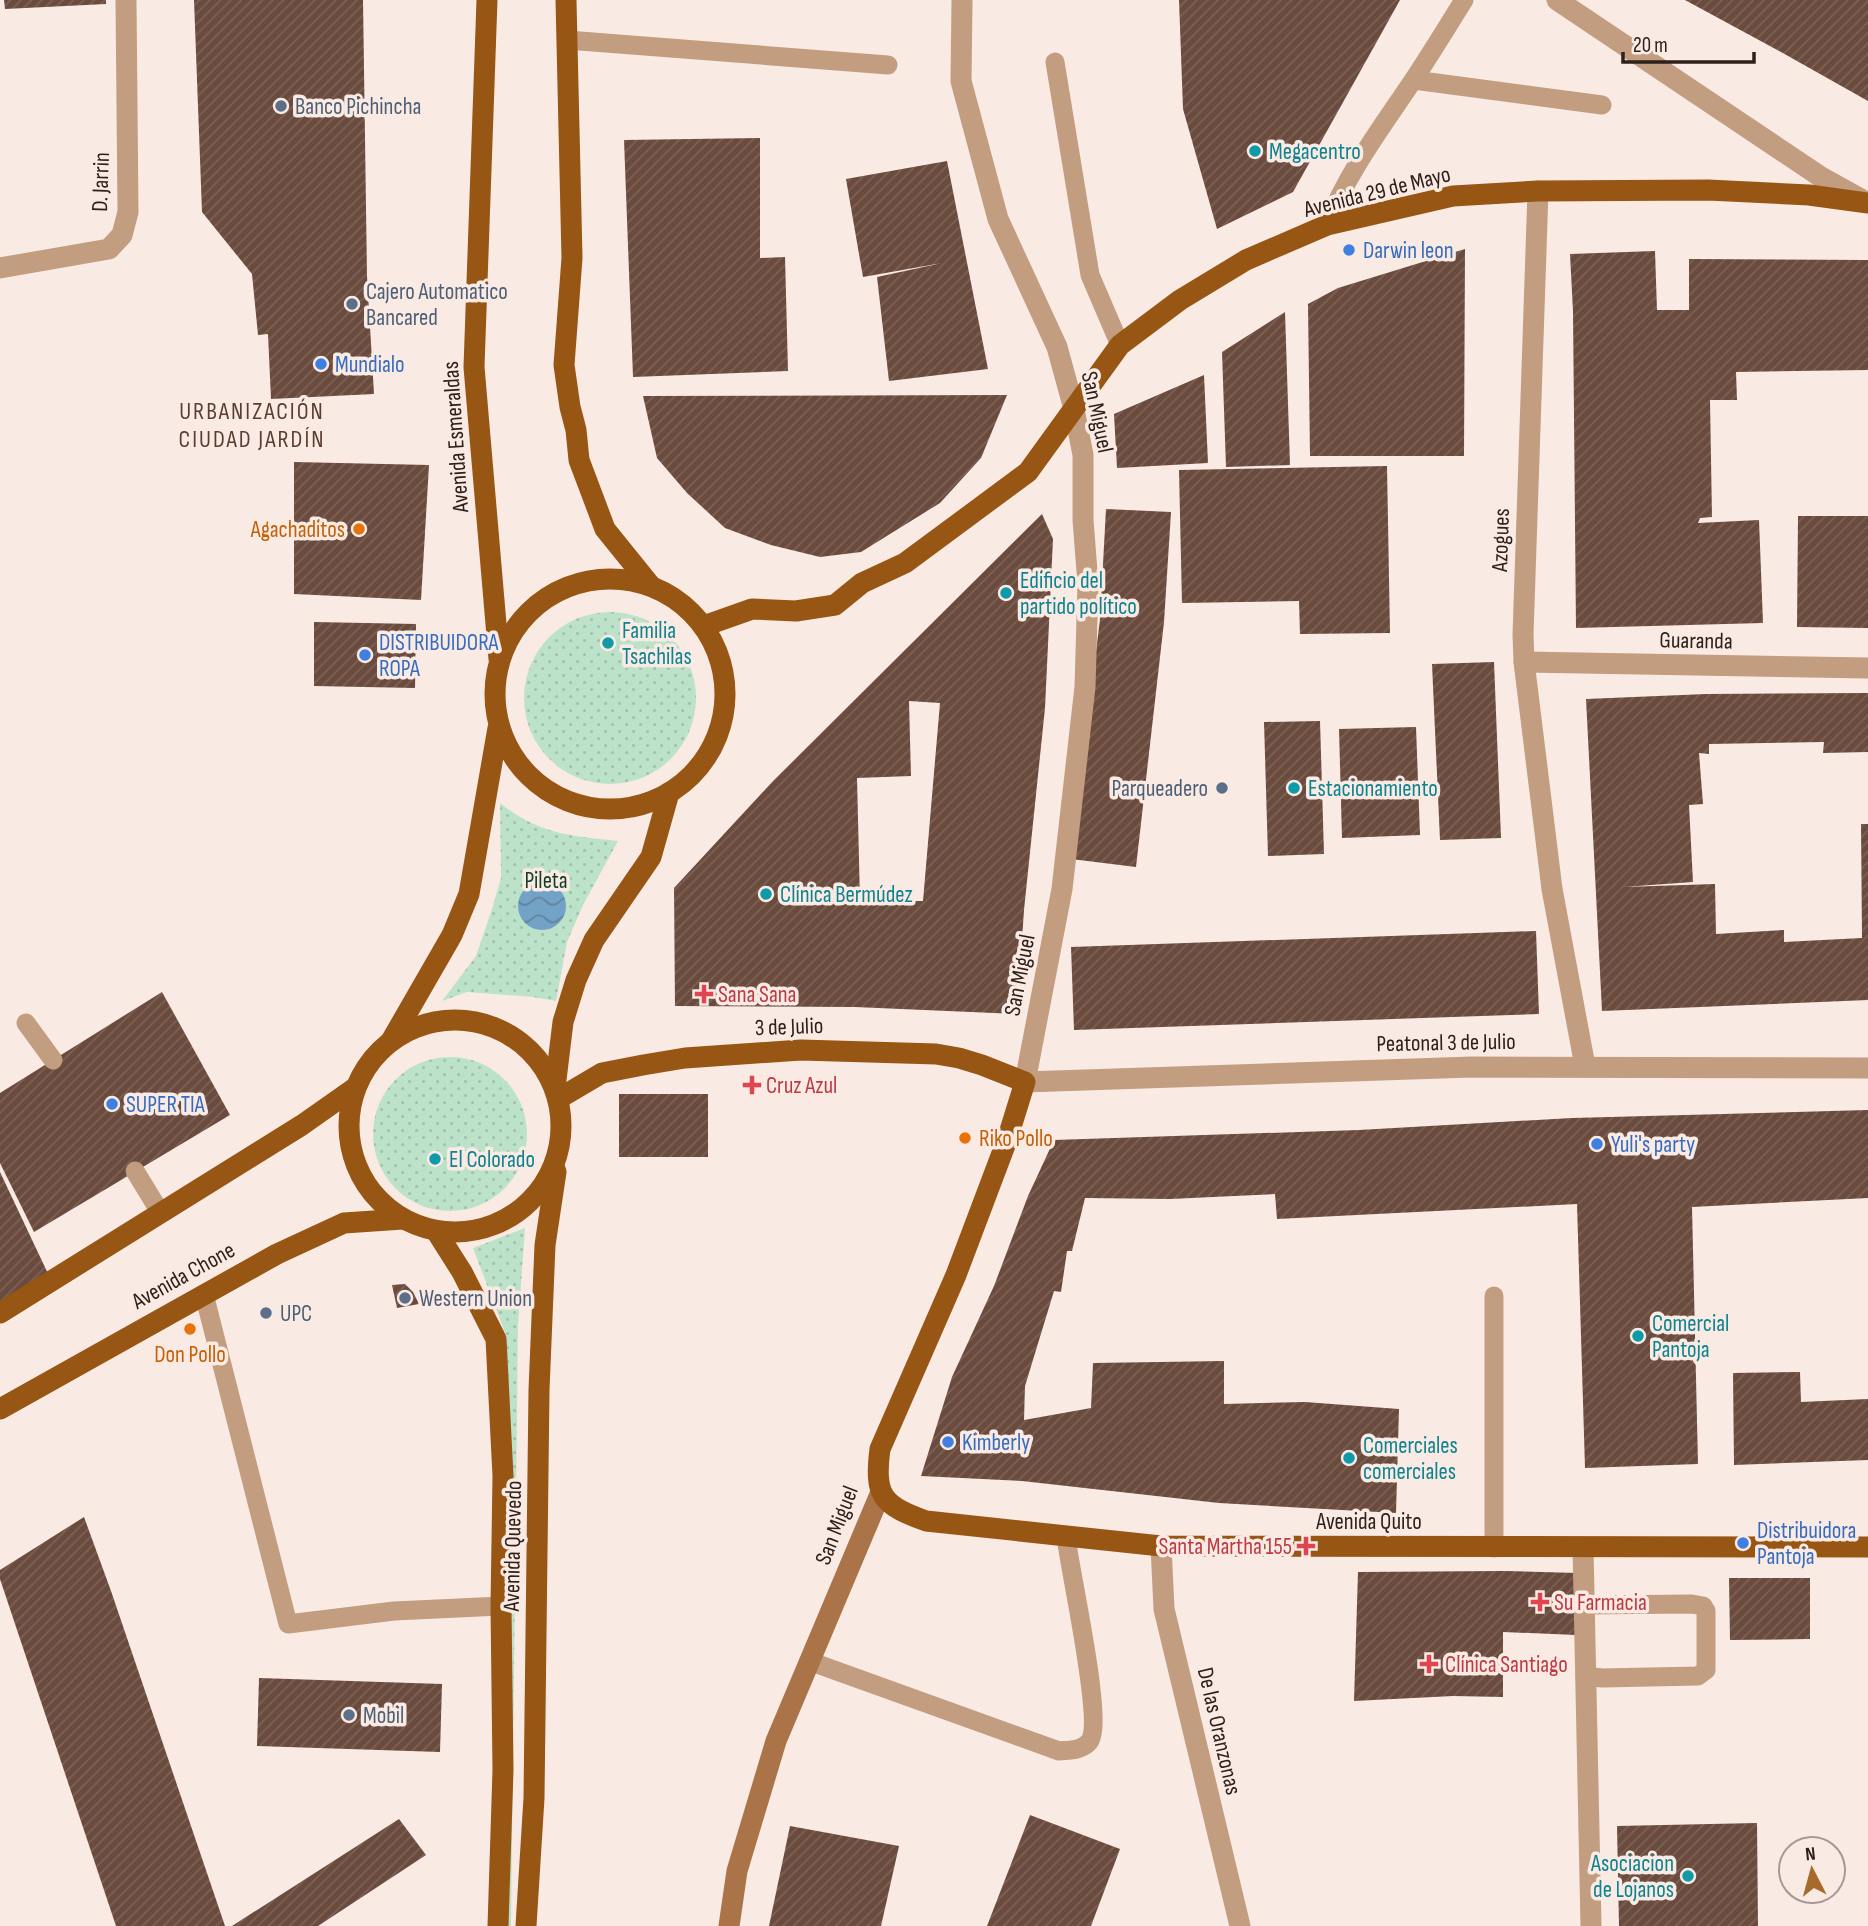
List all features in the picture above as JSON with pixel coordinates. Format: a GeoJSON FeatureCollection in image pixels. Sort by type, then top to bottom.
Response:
{"type":"FeatureCollection","features":[{"type":"Feature","properties":{"kind":"main road","name":"Avenida Esmeraldas"},"geometry":{"type":"LineString","coordinates":[[487,0],[474,367],[499,659]]}},
{"type":"Feature","properties":{"kind":"main road"},"geometry":{"type":"LineString","coordinates":[[566,0],[572,258],[564,365],[570,407],[579,460],[605,529],[651,586]]}},
{"type":"Feature","properties":{"kind":"main road","name":"Avenida 29 de Mayo"},"geometry":{"type":"LineString","coordinates":[[704,626],[752,609],[796,611],[835,605],[862,583],[905,563],[1028,472],[1120,345],[1180,300],[1246,260],[1327,225],[1453,196],[1538,191],[1708,190],[1809,195],[1868,203]]}},
{"type":"Feature","properties":{"kind":"main road"},"geometry":{"type":"LineString","coordinates":[[498,728],[518,765],[549,792],[589,807],[630,807],[669,793],[699,768],[719,735],[726,698],[721,660],[704,626],[681,601],[651,586],[605,578],[559,589],[522,618],[499,659],[493,694],[498,728],[469,894],[452,935],[391,1041],[370,1062],[356,1087],[349,1116],[350,1147],[361,1175],[378,1200],[403,1219],[436,1231],[472,1231],[507,1219],[535,1197],[554,1167],[561,1146],[557,1094],[563,1022],[576,980],[594,940],[651,857],[669,793]]}},
{"type":"Feature","properties":{"kind":"main road"},"geometry":{"type":"LineString","coordinates":[[391,1041],[420,1026],[453,1020],[485,1024],[516,1038],[539,1060],[557,1094]]}},
{"type":"Feature","properties":{"kind":"main road","name":"3 de Julio"},"geometry":{"type":"LineString","coordinates":[[557,1094],[602,1073],[643,1065],[685,1058],[801,1050],[948,1056],[982,1065],[1025,1082]]}},
{"type":"Feature","properties":{"kind":"main road","name":"San Miguel"},"geometry":{"type":"LineString","coordinates":[[881,1492],[877,1470],[880,1449],[956,1275],[1007,1140],[1025,1082]]}},
{"type":"Feature","properties":{"kind":"main road"},"geometry":{"type":"LineString","coordinates":[[0,1313],[302,1125],[356,1087]]}},
{"type":"Feature","properties":{"kind":"main road","name":"Avenida Quevedo"},"geometry":{"type":"LineString","coordinates":[[526,1926],[534,1798],[538,1390],[545,1245],[556,1172],[554,1167]]}},
{"type":"Feature","properties":{"kind":"main road","name":"Avenida Chone"},"geometry":{"type":"LineString","coordinates":[[0,1409],[277,1254],[344,1223],[403,1219]]}},
{"type":"Feature","properties":{"kind":"main road","name":"Avenida Quevedo"},"geometry":{"type":"LineString","coordinates":[[436,1231],[462,1272],[496,1339],[503,1476],[503,1770],[498,1926]]}},
{"type":"Feature","properties":{"kind":"main road","name":"Avenida Quito"},"geometry":{"type":"LineString","coordinates":[[881,1492],[890,1505],[926,1521],[1161,1546],[1868,1547]]}},
{"type":"Feature","properties":{"kind":"street","name":"D. Jarrin"},"geometry":{"type":"LineString","coordinates":[[0,268],[109,249],[122,235],[128,212],[126,0]]}},
{"type":"Feature","properties":{"kind":"street","name":"San Miguel"},"geometry":{"type":"LineString","coordinates":[[962,0],[961,81],[999,219],[1057,347],[1083,455],[1083,520],[1088,584],[1085,687],[1062,889],[1025,1082]]}},
{"type":"Feature","properties":{"kind":"street"},"geometry":{"type":"LineString","coordinates":[[1557,0],[1821,177],[1868,203]]}},
{"type":"Feature","properties":{"kind":"street","name":"Azogues"},"geometry":{"type":"LineString","coordinates":[[1538,191],[1524,662],[1552,889],[1585,1066]]}},
{"type":"Feature","properties":{"kind":"street","name":"Guaranda"},"geometry":{"type":"LineString","coordinates":[[1524,662],[1868,668]]}},
{"type":"Feature","properties":{"kind":"street","name":"Peatonal 3 de Julio"},"geometry":{"type":"LineString","coordinates":[[1025,1082],[1420,1068],[1868,1068]]}},
{"type":"Feature","properties":{"kind":"street","name":"San Miguel"},"geometry":{"type":"LineString","coordinates":[[729,1926],[737,1871],[776,1741],[881,1492]]}},
{"type":"Feature","properties":{"kind":"street","name":"De las Oranzonas"},"geometry":{"type":"LineString","coordinates":[[1161,1546],[1164,1609],[1240,1926]]}},
{"type":"Feature","properties":{"kind":"street"},"geometry":{"type":"LineString","coordinates":[[1583,1548],[1591,1926]]}},
{"type":"Feature","properties":{"kind":"lane"},"geometry":{"type":"LineString","coordinates":[[1327,225],[1335,204],[1363,154],[1464,0]]}},
{"type":"Feature","properties":{"kind":"lane"},"geometry":{"type":"LineString","coordinates":[[567,40],[888,65]]}},
{"type":"Feature","properties":{"kind":"lane"},"geometry":{"type":"LineString","coordinates":[[1055,62],[1090,275],[1120,345]]}},
{"type":"Feature","properties":{"kind":"lane"},"geometry":{"type":"LineString","coordinates":[[1414,80],[1602,105]]}},
{"type":"Feature","properties":{"kind":"lane"},"geometry":{"type":"LineString","coordinates":[[26,1023],[53,1060]]}},
{"type":"Feature","properties":{"kind":"lane"},"geometry":{"type":"LineString","coordinates":[[135,1171],[160,1212]]}},
{"type":"Feature","properties":{"kind":"lane"},"geometry":{"type":"LineString","coordinates":[[204,1294],[288,1624],[394,1611],[501,1606]]}},
{"type":"Feature","properties":{"kind":"lane"},"geometry":{"type":"LineString","coordinates":[[1494,1296],[1494,1548]]}},
{"type":"Feature","properties":{"kind":"lane"},"geometry":{"type":"LineString","coordinates":[[809,1661],[1059,1751],[1076,1750],[1089,1742],[1094,1730],[1090,1681],[1066,1536]]}},
{"type":"Feature","properties":{"kind":"lane"},"geometry":{"type":"LineString","coordinates":[[1584,1605],[1692,1604],[1703,1606],[1706,1611],[1706,1670],[1703,1674],[1616,1678],[1585,1676]]}},
{"type":"Feature","properties":{"kind":"green space"},"geometry":{"type":"Polygon","coordinates":[[[610,612],[643,619],[671,637],[689,665],[696,698],[689,731],[671,759],[643,777],[610,784],[577,777],[549,759],[531,731],[524,698],[531,665],[549,637],[577,619],[610,612]]]}},
{"type":"Feature","properties":{"kind":"green space","name":"Pileta"},"geometry":{"type":"Polygon","coordinates":[[[500,803],[528,821],[556,832],[618,841],[583,905],[567,942],[556,1001],[467,992],[442,1001],[476,956],[492,909],[501,878],[500,803]]]}},
{"type":"Feature","properties":{"kind":"green space"},"geometry":{"type":"Polygon","coordinates":[[[450,1057],[480,1063],[505,1079],[521,1104],[527,1134],[521,1164],[505,1189],[480,1205],[450,1211],[420,1205],[395,1189],[379,1164],[373,1134],[379,1104],[395,1079],[420,1063],[450,1057]]]}},
{"type":"Feature","properties":{"kind":"green space"},"geometry":{"type":"Polygon","coordinates":[[[525,1228],[518,1326],[511,1926],[506,1926],[506,1335],[473,1248],[525,1228]]]}},
{"type":"Feature","properties":{"kind":"water"},"geometry":{"type":"Polygon","coordinates":[[[542,882],[551,883],[559,889],[565,897],[565,915],[559,923],[551,929],[542,930],[533,929],[525,923],[519,915],[518,906],[519,897],[525,889],[533,883],[542,882]]]}},
{"type":"Feature","properties":{"kind":"building"},"geometry":{"type":"Polygon","coordinates":[[[4,0],[106,0],[106,4],[5,9],[4,0]]]}},
{"type":"Feature","properties":{"kind":"building","name":"Banco Pichincha"},"geometry":{"type":"Polygon","coordinates":[[[194,0],[363,0],[367,276],[374,394],[271,399],[268,334],[258,335],[252,274],[202,212],[194,0]]]}},
{"type":"Feature","properties":{"kind":"building","name":"Megacentro"},"geometry":{"type":"Polygon","coordinates":[[[1179,0],[1400,0],[1293,192],[1217,229],[1183,109],[1179,0]]]}},
{"type":"Feature","properties":{"kind":"building"},"geometry":{"type":"Polygon","coordinates":[[[1685,0],[1868,0],[1868,101],[1781,52],[1685,0]]]}},
{"type":"Feature","properties":{"kind":"building"},"geometry":{"type":"Polygon","coordinates":[[[760,138],[760,258],[785,257],[788,371],[633,377],[624,140],[760,138]]]}},
{"type":"Feature","properties":{"kind":"building"},"geometry":{"type":"Polygon","coordinates":[[[947,161],[988,369],[889,381],[877,277],[942,263],[863,277],[846,179],[947,161]]]}},
{"type":"Feature","properties":{"kind":"building"},"geometry":{"type":"Polygon","coordinates":[[[1465,249],[1464,456],[1310,456],[1308,304],[1338,288],[1465,249]]]}},
{"type":"Feature","properties":{"kind":"building"},"geometry":{"type":"Polygon","coordinates":[[[1655,251],[1657,310],[1689,310],[1689,259],[1868,260],[1868,370],[1736,372],[1737,400],[1710,400],[1712,517],[1700,518],[1698,523],[1759,520],[1763,623],[1576,628],[1570,254],[1655,251]]]}},
{"type":"Feature","properties":{"kind":"building"},"geometry":{"type":"Polygon","coordinates":[[[1285,312],[1290,465],[1226,467],[1222,352],[1285,312]]]}},
{"type":"Feature","properties":{"kind":"building"},"geometry":{"type":"Polygon","coordinates":[[[1204,375],[1208,463],[1117,468],[1114,414],[1204,375]]]}},
{"type":"Feature","properties":{"kind":"building"},"geometry":{"type":"Polygon","coordinates":[[[1007,395],[981,458],[940,503],[861,552],[820,557],[771,545],[725,528],[687,493],[657,458],[643,396],[1007,395]]]}},
{"type":"Feature","properties":{"kind":"building","name":"Agachaditos"},"geometry":{"type":"Polygon","coordinates":[[[294,462],[429,465],[421,600],[294,594],[294,462]]]}},
{"type":"Feature","properties":{"kind":"building"},"geometry":{"type":"Polygon","coordinates":[[[1387,466],[1390,633],[1300,634],[1299,601],[1182,603],[1179,470],[1387,466]]]}},
{"type":"Feature","properties":{"kind":"building"},"geometry":{"type":"Polygon","coordinates":[[[1106,509],[1171,512],[1164,622],[1136,867],[1071,859],[1100,619],[1106,509]]]}},
{"type":"Feature","properties":{"kind":"building"},"geometry":{"type":"Polygon","coordinates":[[[1042,514],[1053,539],[1045,708],[1024,910],[1017,1014],[855,1007],[675,1006],[674,888],[773,781],[1042,514]],[[909,701],[911,776],[857,778],[860,901],[923,901],[940,703],[909,701]]]}},
{"type":"Feature","properties":{"kind":"building"},"geometry":{"type":"Polygon","coordinates":[[[1798,516],[1868,516],[1868,628],[1797,627],[1798,516]]]}},
{"type":"Feature","properties":{"kind":"building","name":"DISTRIBUIDORA ROPA"},"geometry":{"type":"Polygon","coordinates":[[[314,622],[416,624],[415,688],[314,686],[314,622]]]}},
{"type":"Feature","properties":{"kind":"building"},"geometry":{"type":"Polygon","coordinates":[[[1494,662],[1501,838],[1440,840],[1432,664],[1494,662]]]}},
{"type":"Feature","properties":{"kind":"building"},"geometry":{"type":"Polygon","coordinates":[[[1868,693],[1868,752],[1823,753],[1824,742],[1709,744],[1709,754],[1699,753],[1703,804],[1689,805],[1693,882],[1623,887],[1715,884],[1716,934],[1784,930],[1784,942],[1862,938],[1861,824],[1868,824],[1868,1000],[1602,1011],[1586,699],[1706,694],[1868,693]]]}},
{"type":"Feature","properties":{"kind":"building","name":"Estacionamiento"},"geometry":{"type":"Polygon","coordinates":[[[1320,721],[1324,854],[1268,856],[1264,722],[1320,721]]]}},
{"type":"Feature","properties":{"kind":"building"},"geometry":{"type":"Polygon","coordinates":[[[1416,727],[1420,835],[1342,838],[1339,729],[1416,727]]]}},
{"type":"Feature","properties":{"kind":"building"},"geometry":{"type":"Polygon","coordinates":[[[1536,931],[1539,1014],[1074,1030],[1071,947],[1536,931]]]}},
{"type":"Feature","properties":{"kind":"building","name":"SUPER TIA"},"geometry":{"type":"Polygon","coordinates":[[[162,992],[230,1115],[34,1232],[0,1163],[0,1093],[162,992]]]}},
{"type":"Feature","properties":{"kind":"building"},"geometry":{"type":"Polygon","coordinates":[[[619,1094],[708,1094],[708,1157],[619,1157],[619,1094]]]}},
{"type":"Feature","properties":{"kind":"building"},"geometry":{"type":"Polygon","coordinates":[[[1868,1110],[1868,1198],[1692,1207],[1698,1464],[1585,1468],[1577,1204],[1277,1219],[1275,1194],[1170,1199],[1085,1198],[1072,1251],[1067,1251],[1061,1292],[1054,1291],[1025,1386],[1024,1420],[1091,1408],[1093,1363],[1224,1361],[1224,1404],[1305,1402],[1399,1409],[1396,1513],[1219,1503],[1022,1481],[921,1476],[952,1377],[994,1286],[1028,1196],[1054,1140],[1359,1130],[1572,1118],[1868,1110]]]}},
{"type":"Feature","properties":{"kind":"building"},"geometry":{"type":"Polygon","coordinates":[[[0,1172],[51,1280],[0,1303],[0,1172]]]}},
{"type":"Feature","properties":{"kind":"building","name":"Western Union"},"geometry":{"type":"Polygon","coordinates":[[[405,1284],[419,1304],[397,1308],[392,1285],[405,1284]]]}},
{"type":"Feature","properties":{"kind":"building"},"geometry":{"type":"Polygon","coordinates":[[[1800,1372],[1801,1402],[1868,1399],[1868,1460],[1734,1465],[1733,1373],[1800,1372]]]}},
{"type":"Feature","properties":{"kind":"building"},"geometry":{"type":"Polygon","coordinates":[[[84,1517],[225,1926],[116,1926],[0,1579],[0,1570],[84,1517]]]}},
{"type":"Feature","properties":{"kind":"building","name":"Clínica Santiago"},"geometry":{"type":"Polygon","coordinates":[[[1358,1572],[1577,1573],[1576,1635],[1503,1632],[1503,1697],[1453,1696],[1354,1701],[1358,1572]]]}},
{"type":"Feature","properties":{"kind":"building"},"geometry":{"type":"Polygon","coordinates":[[[1729,1578],[1810,1578],[1810,1639],[1730,1640],[1729,1578]]]}},
{"type":"Feature","properties":{"kind":"building","name":"Mobil"},"geometry":{"type":"Polygon","coordinates":[[[259,1678],[442,1684],[440,1752],[257,1746],[259,1678]]]}},
{"type":"Feature","properties":{"kind":"building"},"geometry":{"type":"Polygon","coordinates":[[[1030,1815],[1120,1849],[1091,1926],[987,1926],[1030,1815]]]}},
{"type":"Feature","properties":{"kind":"building"},"geometry":{"type":"Polygon","coordinates":[[[399,1819],[426,1855],[318,1926],[232,1926],[399,1819]]]}},
{"type":"Feature","properties":{"kind":"building","name":"Asociacion de Lojanos"},"geometry":{"type":"Polygon","coordinates":[[[1757,1823],[1758,1926],[1619,1926],[1617,1826],[1757,1823]]]}},
{"type":"Feature","properties":{"kind":"building"},"geometry":{"type":"Polygon","coordinates":[[[790,1826],[899,1846],[881,1926],[769,1926],[790,1826]]]}},
{"type":"Feature","properties":{"kind":"place","name":"Banco Pichincha"},"geometry":{"type":"Point","coordinates":[281,106]}},
{"type":"Feature","properties":{"kind":"place","name":"Megacentro"},"geometry":{"type":"Point","coordinates":[1255,151]}},
{"type":"Feature","properties":{"kind":"place","name":"Darwin leon"},"geometry":{"type":"Point","coordinates":[1349,250]}},
{"type":"Feature","properties":{"kind":"place","name":"Cajero Automatico Bancared"},"geometry":{"type":"Point","coordinates":[352,304]}},
{"type":"Feature","properties":{"kind":"place","name":"Mundialo"},"geometry":{"type":"Point","coordinates":[321,364]}},
{"type":"Feature","properties":{"kind":"place","name":"Agachaditos"},"geometry":{"type":"Point","coordinates":[359,529]}},
{"type":"Feature","properties":{"kind":"place","name":"Edificio del partido político"},"geometry":{"type":"Point","coordinates":[1006,593]}},
{"type":"Feature","properties":{"kind":"place","name":"Familia Tsachilas"},"geometry":{"type":"Point","coordinates":[608,643]}},
{"type":"Feature","properties":{"kind":"place","name":"DISTRIBUIDORA ROPA"},"geometry":{"type":"Point","coordinates":[365,655]}},
{"type":"Feature","properties":{"kind":"place","name":"Parqueadero"},"geometry":{"type":"Point","coordinates":[1222,788]}},
{"type":"Feature","properties":{"kind":"place","name":"Estacionamiento"},"geometry":{"type":"Point","coordinates":[1294,788]}},
{"type":"Feature","properties":{"kind":"place","name":"Clínica Bermúdez"},"geometry":{"type":"Point","coordinates":[766,894]}},
{"type":"Feature","properties":{"kind":"place","name":"Sana Sana"},"geometry":{"type":"Point","coordinates":[704,994]}},
{"type":"Feature","properties":{"kind":"place","name":"Cruz Azul"},"geometry":{"type":"Point","coordinates":[752,1085]}},
{"type":"Feature","properties":{"kind":"place","name":"SUPER TIA"},"geometry":{"type":"Point","coordinates":[112,1104]}},
{"type":"Feature","properties":{"kind":"place","name":"Riko Pollo"},"geometry":{"type":"Point","coordinates":[965,1138]}},
{"type":"Feature","properties":{"kind":"place","name":"Yuli's party"},"geometry":{"type":"Point","coordinates":[1597,1144]}},
{"type":"Feature","properties":{"kind":"place","name":"El Colorado"},"geometry":{"type":"Point","coordinates":[435,1159]}},
{"type":"Feature","properties":{"kind":"place","name":"Western Union"},"geometry":{"type":"Point","coordinates":[405,1298]}},
{"type":"Feature","properties":{"kind":"place","name":"UPC"},"geometry":{"type":"Point","coordinates":[266,1313]}},
{"type":"Feature","properties":{"kind":"place","name":"Don Pollo"},"geometry":{"type":"Point","coordinates":[190,1329]}},
{"type":"Feature","properties":{"kind":"place","name":"Comercial Pantoja"},"geometry":{"type":"Point","coordinates":[1638,1336]}},
{"type":"Feature","properties":{"kind":"place","name":"Kimberly"},"geometry":{"type":"Point","coordinates":[948,1442]}},
{"type":"Feature","properties":{"kind":"place","name":"Comerciales comerciales"},"geometry":{"type":"Point","coordinates":[1349,1458]}},
{"type":"Feature","properties":{"kind":"place","name":"Distribuidora Pantoja"},"geometry":{"type":"Point","coordinates":[1743,1543]}},
{"type":"Feature","properties":{"kind":"place","name":"Santa Martha 155"},"geometry":{"type":"Point","coordinates":[1306,1546]}},
{"type":"Feature","properties":{"kind":"place","name":"Su Farmacia"},"geometry":{"type":"Point","coordinates":[1540,1602]}},
{"type":"Feature","properties":{"kind":"place","name":"Clínica Santiago"},"geometry":{"type":"Point","coordinates":[1429,1664]}},
{"type":"Feature","properties":{"kind":"place","name":"Mobil"},"geometry":{"type":"Point","coordinates":[349,1715]}},
{"type":"Feature","properties":{"kind":"place","name":"Asociacion de Lojanos"},"geometry":{"type":"Point","coordinates":[1688,1876]}},
{"type":"Feature","properties":{"kind":"district","name":"URBANIZACIÓN CIUDAD JARDÍN"},"geometry":{"type":"Point","coordinates":[252,425]}}]}
